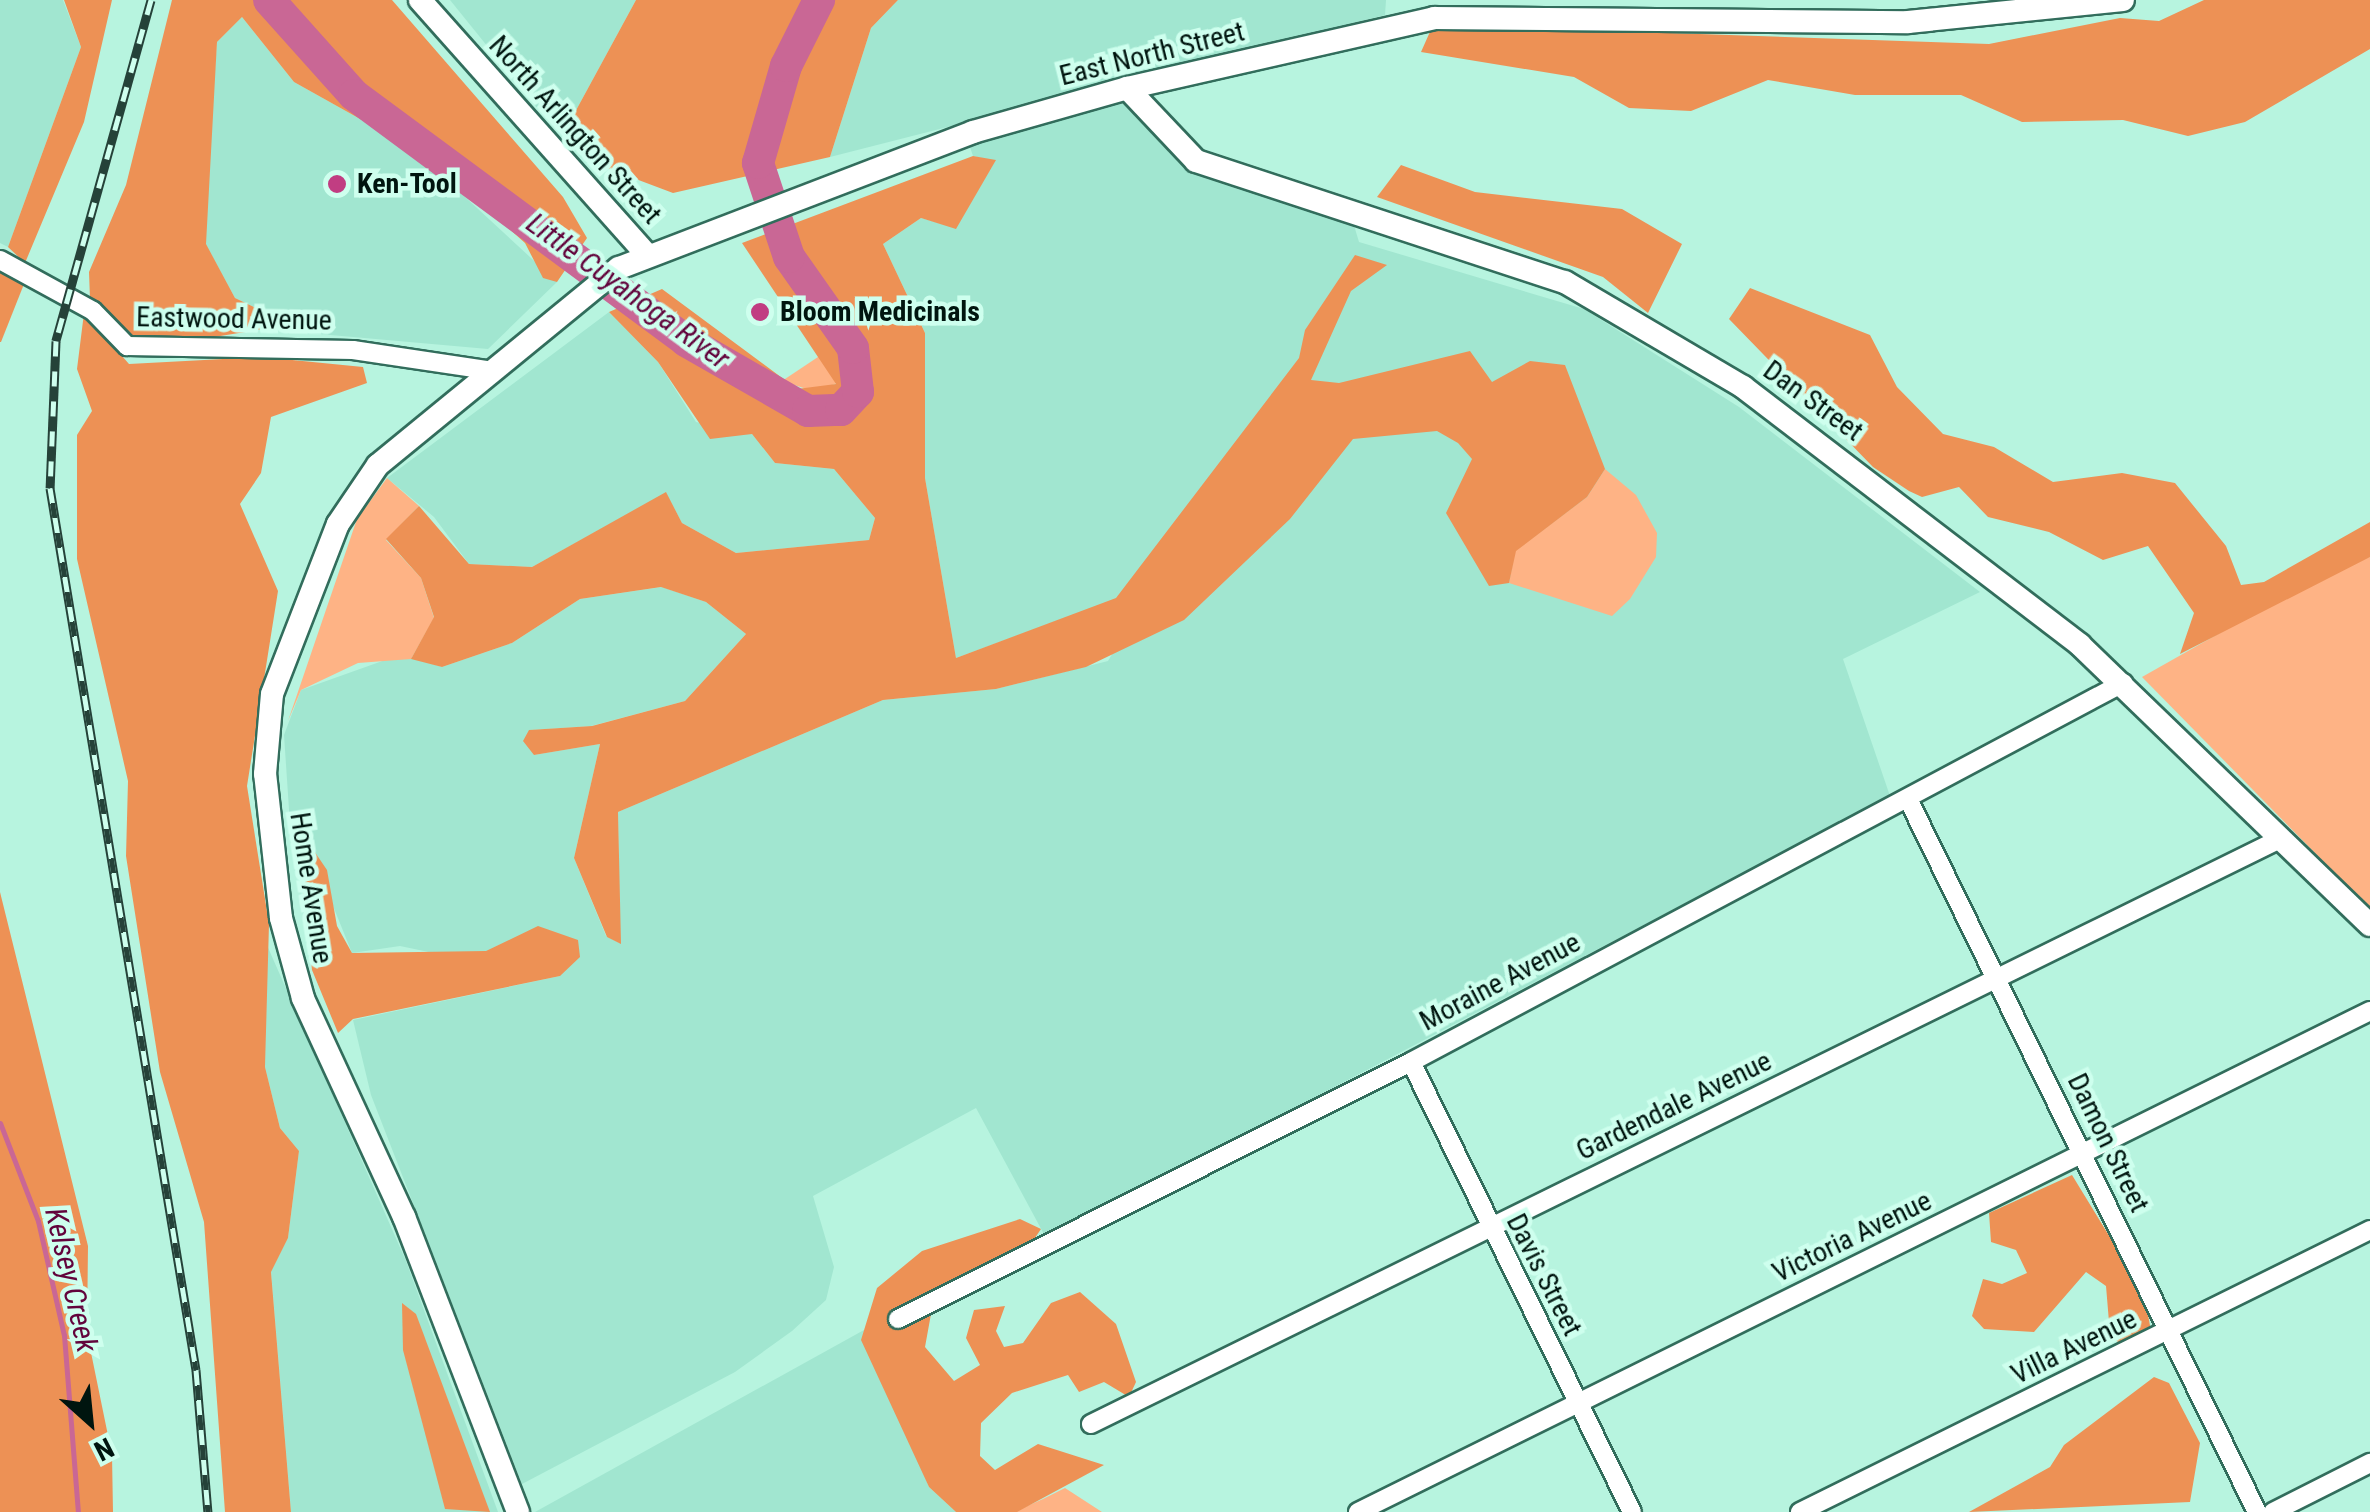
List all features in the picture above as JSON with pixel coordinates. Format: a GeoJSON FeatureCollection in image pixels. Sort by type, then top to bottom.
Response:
{"type":"FeatureCollection","features":[{"type":"Feature","properties":{"kind":"street","name":"North Arlington Street"},"geometry":{"type":"LineString","coordinates":[[420,0],[647,255]]}},
{"type":"Feature","properties":{"kind":"street","name":"East North Street"},"geometry":{"type":"LineString","coordinates":[[494,371],[620,268],[799,197],[974,132],[1128,88],[1434,18],[1908,22],[2123,0]]}},
{"type":"Feature","properties":{"kind":"street","name":"Dan Street"},"geometry":{"type":"LineString","coordinates":[[1128,88],[1182,152],[1222,173],[1598,296],[1806,431],[2124,683],[2370,925]]}},
{"type":"Feature","properties":{"kind":"street","name":"Eastwood Avenue"},"geometry":{"type":"LineString","coordinates":[[0,260],[93,311],[128,346],[353,350],[494,371]]}},
{"type":"Feature","properties":{"kind":"street","name":"Home Avenue"},"geometry":{"type":"LineString","coordinates":[[494,371],[378,466],[350,501],[272,694],[264,774],[292,973],[404,1217],[518,1512]]}},
{"type":"Feature","properties":{"kind":"street","name":"Moraine Avenue"},"geometry":{"type":"LineString","coordinates":[[898,1319],[1412,1062],[2124,683]]}},
{"type":"Feature","properties":{"kind":"street","name":"Damon Street"},"geometry":{"type":"LineString","coordinates":[[1908,799],[2258,1512]]}},
{"type":"Feature","properties":{"kind":"street","name":"Gardendale Avenue"},"geometry":{"type":"LineString","coordinates":[[1091,1424],[2282,838]]}},
{"type":"Feature","properties":{"kind":"street","name":"Victoria Avenue"},"geometry":{"type":"LineString","coordinates":[[1358,1512],[2370,1011]]}},
{"type":"Feature","properties":{"kind":"street","name":"Davis Street"},"geometry":{"type":"LineString","coordinates":[[1412,1062],[1489,1228],[1632,1512]]}},
{"type":"Feature","properties":{"kind":"street","name":"Villa Avenue"},"geometry":{"type":"LineString","coordinates":[[1800,1512],[2370,1230]]}},
{"type":"Feature","properties":{"kind":"street"},"geometry":{"type":"LineString","coordinates":[[2274,1512],[2370,1463]]}},
{"type":"Feature","properties":{"kind":"shaded area"},"geometry":{"type":"Polygon","coordinates":[[[0,0],[63,0],[81,47],[8,247],[0,243],[0,0]]]}},
{"type":"Feature","properties":{"kind":"shaded area"},"geometry":{"type":"Polygon","coordinates":[[[64,0],[112,0],[84,122],[25,263],[8,247],[81,47],[64,0]]]}},
{"type":"Feature","properties":{"kind":"shaded area"},"geometry":{"type":"Polygon","coordinates":[[[172,0],[392,0],[563,197],[587,238],[557,282],[543,278],[525,243],[494,215],[412,148],[294,82],[242,17],[217,42],[206,244],[235,298],[262,311],[263,329],[183,342],[130,339],[90,299],[89,272],[126,185],[172,0]]]}},
{"type":"Feature","properties":{"kind":"shaded area"},"geometry":{"type":"Polygon","coordinates":[[[450,0],[636,0],[574,114],[538,109],[450,0]]]}},
{"type":"Feature","properties":{"kind":"shaded area"},"geometry":{"type":"Polygon","coordinates":[[[636,0],[898,0],[871,28],[830,157],[673,193],[604,167],[574,114],[636,0]]]}},
{"type":"Feature","properties":{"kind":"shaded area"},"geometry":{"type":"Polygon","coordinates":[[[898,0],[1386,0],[1385,15],[830,157],[871,28],[898,0]]]}},
{"type":"Feature","properties":{"kind":"shaded area"},"geometry":{"type":"Polygon","coordinates":[[[2204,0],[2370,0],[2370,49],[2245,122],[2188,136],[2123,120],[2022,122],[1961,95],[1855,95],[1768,80],[1691,111],[1629,108],[1574,77],[1421,52],[1433,25],[1989,44],[2120,18],[2159,21],[2204,0]]]}},
{"type":"Feature","properties":{"kind":"shaded area","name":"Ken-Tool"},"geometry":{"type":"Polygon","coordinates":[[[242,17],[294,82],[412,148],[557,282],[488,349],[263,329],[262,311],[235,298],[206,245],[204,222],[217,42],[242,17]]]}},
{"type":"Feature","properties":{"kind":"shaded area"},"geometry":{"type":"Polygon","coordinates":[[[1127,88],[1171,142],[1350,212],[1359,242],[1584,309],[1739,407],[1980,592],[1843,659],[1890,796],[1046,1238],[976,1108],[813,1196],[834,1267],[826,1300],[792,1331],[735,1372],[522,1484],[371,1095],[353,1020],[560,976],[532,940],[491,965],[400,946],[352,953],[306,839],[291,839],[284,735],[301,690],[402,654],[442,667],[512,643],[580,599],[662,587],[706,602],[746,634],[685,701],[591,726],[530,730],[534,755],[600,744],[574,858],[606,936],[620,943],[618,812],[883,700],[996,689],[1108,661],[1222,468],[1116,599],[956,658],[925,478],[925,333],[883,244],[921,218],[956,228],[995,161],[973,156],[966,135],[1127,88]]]}},
{"type":"Feature","properties":{"kind":"shaded area"},"geometry":{"type":"Polygon","coordinates":[[[973,156],[996,160],[956,229],[921,218],[883,244],[925,333],[925,478],[956,658],[1116,598],[1299,358],[1305,330],[1355,255],[1387,265],[1351,291],[1311,380],[1339,383],[1470,351],[1492,382],[1530,361],[1565,365],[1605,469],[1587,497],[1516,551],[1509,583],[1489,586],[1446,513],[1472,459],[1458,443],[1437,431],[1353,439],[1290,519],[1184,620],[1086,667],[996,689],[883,700],[618,812],[621,944],[607,937],[574,858],[600,744],[534,755],[523,741],[529,730],[592,726],[685,701],[746,634],[706,602],[661,587],[580,599],[512,643],[442,667],[411,659],[434,617],[421,578],[386,539],[419,506],[469,564],[532,567],[666,492],[682,523],[736,553],[869,540],[875,518],[834,469],[775,463],[752,434],[710,439],[658,362],[609,312],[662,289],[797,389],[836,384],[742,243],[973,156]]]}},
{"type":"Feature","properties":{"kind":"shaded area"},"geometry":{"type":"Polygon","coordinates":[[[1401,165],[1475,192],[1622,209],[1682,244],[1648,313],[1603,277],[1377,197],[1401,165]]]}},
{"type":"Feature","properties":{"kind":"shaded area"},"geometry":{"type":"Polygon","coordinates":[[[0,271],[24,284],[1,342],[0,342],[0,271]]]}},
{"type":"Feature","properties":{"kind":"shaded area"},"geometry":{"type":"Polygon","coordinates":[[[1750,288],[1870,335],[1897,387],[1943,434],[1994,447],[2053,482],[2122,473],[2175,483],[2226,546],[2241,585],[2264,582],[2370,522],[2370,557],[2180,654],[2194,613],[2148,546],[2103,560],[2049,532],[1988,517],[1959,487],[1922,497],[1909,491],[1873,467],[1729,319],[1750,288]]]}},
{"type":"Feature","properties":{"kind":"shaded area"},"geometry":{"type":"Polygon","coordinates":[[[609,312],[658,362],[696,422],[752,434],[775,463],[834,469],[875,518],[869,540],[736,553],[682,523],[666,493],[532,567],[469,564],[434,517],[387,478],[609,312]]]}},
{"type":"Feature","properties":{"kind":"shaded area"},"geometry":{"type":"Polygon","coordinates":[[[84,313],[129,364],[262,357],[363,367],[367,383],[271,417],[261,473],[240,504],[278,591],[247,786],[269,924],[265,1067],[280,1128],[299,1151],[288,1238],[271,1272],[291,1512],[225,1512],[204,1222],[160,1072],[126,856],[128,781],[77,559],[77,435],[92,411],[77,369],[84,313]]]}},
{"type":"Feature","properties":{"kind":"shaded area"},"geometry":{"type":"Polygon","coordinates":[[[821,355],[837,383],[816,392],[782,381],[821,355]]]}},
{"type":"Feature","properties":{"kind":"shaded area"},"geometry":{"type":"Polygon","coordinates":[[[1605,469],[1636,495],[1657,533],[1656,557],[1630,599],[1612,616],[1509,583],[1515,551],[1587,497],[1605,469]]]}},
{"type":"Feature","properties":{"kind":"shaded area"},"geometry":{"type":"Polygon","coordinates":[[[387,478],[419,506],[386,540],[421,578],[434,618],[411,659],[358,663],[301,690],[288,721],[357,519],[387,478]]]}},
{"type":"Feature","properties":{"kind":"shaded area"},"geometry":{"type":"Polygon","coordinates":[[[2370,557],[2370,909],[2142,677],[2347,561],[2370,557]]]}},
{"type":"Feature","properties":{"kind":"shaded area"},"geometry":{"type":"Polygon","coordinates":[[[306,839],[327,870],[337,926],[352,953],[486,951],[538,926],[578,940],[580,957],[560,976],[353,1019],[338,1033],[312,970],[299,856],[306,839]]]}},
{"type":"Feature","properties":{"kind":"shaded area"},"geometry":{"type":"Polygon","coordinates":[[[0,892],[88,1246],[87,1333],[112,1455],[113,1512],[0,1512],[0,892]]]}},
{"type":"Feature","properties":{"kind":"shaded area"},"geometry":{"type":"Polygon","coordinates":[[[266,943],[406,1261],[498,1512],[291,1512],[271,1271],[288,1238],[299,1151],[280,1128],[265,1067],[266,943]]]}},
{"type":"Feature","properties":{"kind":"shaded area"},"geometry":{"type":"Polygon","coordinates":[[[2072,1175],[2144,1293],[2151,1331],[2119,1343],[2110,1334],[2106,1286],[2086,1272],[2034,1332],[1984,1329],[1972,1316],[1983,1279],[2002,1284],[2027,1273],[2016,1250],[1991,1242],[1989,1213],[2072,1175]]]}},
{"type":"Feature","properties":{"kind":"shaded area"},"geometry":{"type":"Polygon","coordinates":[[[1020,1219],[1041,1229],[1014,1269],[931,1314],[925,1347],[954,1381],[980,1365],[966,1338],[974,1310],[1005,1306],[996,1331],[1004,1347],[1023,1343],[1051,1303],[1080,1292],[1116,1324],[1136,1382],[1129,1397],[1104,1382],[1079,1392],[1068,1375],[1012,1393],[981,1423],[980,1456],[995,1470],[1038,1444],[1104,1465],[1017,1512],[956,1512],[929,1487],[861,1340],[877,1288],[922,1251],[1020,1219]]]}},
{"type":"Feature","properties":{"kind":"shaded area"},"geometry":{"type":"Polygon","coordinates":[[[402,1303],[416,1314],[490,1512],[445,1509],[403,1350],[402,1303]]]}},
{"type":"Feature","properties":{"kind":"shaded area"},"geometry":{"type":"Polygon","coordinates":[[[864,1330],[929,1487],[956,1512],[535,1512],[864,1330]]]}},
{"type":"Feature","properties":{"kind":"shaded area"},"geometry":{"type":"Polygon","coordinates":[[[2154,1377],[2169,1383],[2200,1443],[2190,1502],[1969,1512],[2050,1467],[2064,1445],[2154,1377]]]}},
{"type":"Feature","properties":{"kind":"shaded area"},"geometry":{"type":"Polygon","coordinates":[[[1065,1488],[1102,1512],[1014,1512],[1043,1499],[1065,1488]]]}},
{"type":"Feature","properties":{"kind":"waterway","name":"Little Cuyahoga River"},"geometry":{"type":"LineString","coordinates":[[269,0],[354,95],[686,341],[808,411],[841,410],[858,392],[853,348],[789,257],[758,163],[786,66],[819,0]]}},
{"type":"Feature","properties":{"kind":"waterway","name":"Kelsey Creek"},"geometry":{"type":"LineString","coordinates":[[0,1123],[38,1221],[64,1335],[78,1512]]}},
{"type":"Feature","properties":{"kind":"railway"},"geometry":{"type":"LineString","coordinates":[[151,0],[56,341],[50,488],[196,1370],[208,1512]]}},
{"type":"Feature","properties":{"kind":"place","name":"Ken-Tool"},"geometry":{"type":"Point","coordinates":[337,184]}},
{"type":"Feature","properties":{"kind":"place","name":"Bloom Medicinals"},"geometry":{"type":"Point","coordinates":[760,312]}}]}
